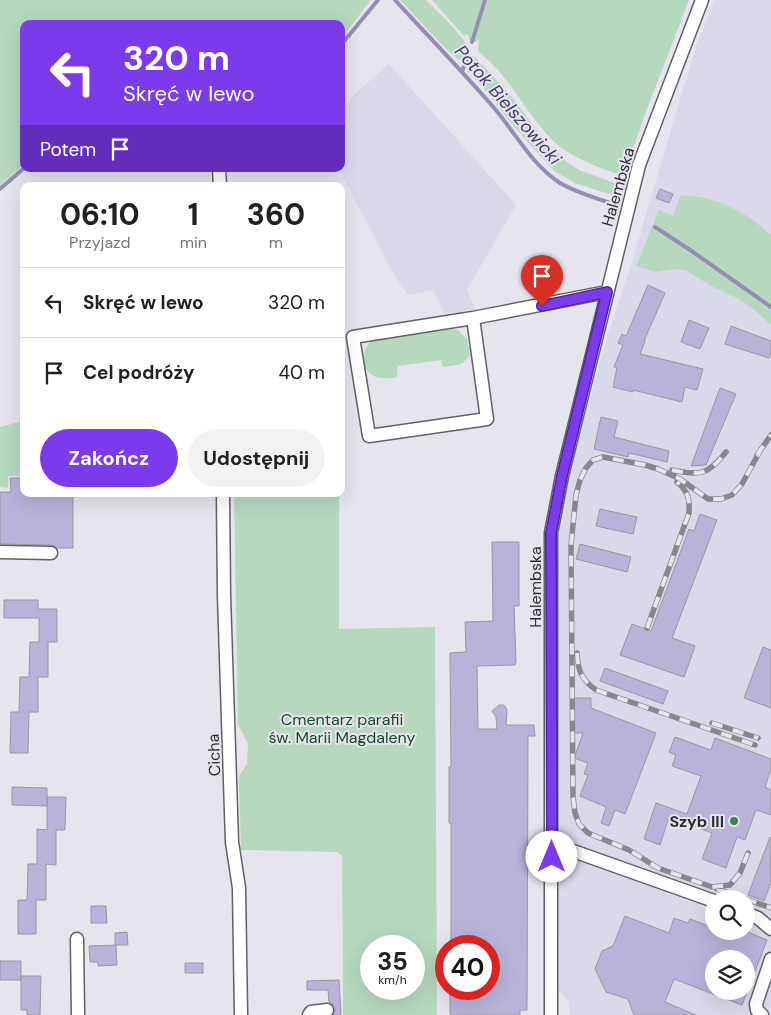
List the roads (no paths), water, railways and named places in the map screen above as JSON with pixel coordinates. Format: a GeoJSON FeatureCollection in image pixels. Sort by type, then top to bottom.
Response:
{"type":"FeatureCollection","features":[{"type":"Feature","properties":{"kind":"street","name":"Halembska"},"geometry":{"type":"LineString","coordinates":[[550,1015],[551,533],[562,476],[639,165],[702,0]]}},
{"type":"Feature","properties":{"kind":"street"},"geometry":{"type":"LineString","coordinates":[[473,318],[487,419],[369,436],[353,337],[473,318],[607,292]]}},
{"type":"Feature","properties":{"kind":"street","name":"Cicha"},"geometry":{"type":"LineString","coordinates":[[223,497],[232,842],[239,888],[241,1015]]}},
{"type":"Feature","properties":{"kind":"street"},"geometry":{"type":"LineString","coordinates":[[0,552],[51,553]]}},
{"type":"Feature","properties":{"kind":"street"},"geometry":{"type":"LineString","coordinates":[[551,846],[559,846],[705,898]]}},
{"type":"Feature","properties":{"kind":"street"},"geometry":{"type":"LineString","coordinates":[[755,916],[771,929]]}},
{"type":"Feature","properties":{"kind":"street"},"geometry":{"type":"LineString","coordinates":[[77,939],[78,1015]]}},
{"type":"Feature","properties":{"kind":"street"},"geometry":{"type":"LineString","coordinates":[[762,1015],[757,1010],[756,1004],[771,959]]}},
{"type":"Feature","properties":{"kind":"street"},"geometry":{"type":"LineString","coordinates":[[309,1015],[311,1012],[327,1010]]}},
{"type":"Feature","properties":{"kind":"waterway"},"geometry":{"type":"LineString","coordinates":[[345,40],[378,0]]}},
{"type":"Feature","properties":{"kind":"waterway","name":"Potok Bielszowicki"},"geometry":{"type":"LineString","coordinates":[[395,0],[495,109],[525,149],[550,176],[567,187],[617,205]]}},
{"type":"Feature","properties":{"kind":"waterway"},"geometry":{"type":"LineString","coordinates":[[472,42],[485,0]]}},
{"type":"Feature","properties":{"kind":"waterway"},"geometry":{"type":"LineString","coordinates":[[462,72],[468,55]]}},
{"type":"Feature","properties":{"kind":"waterway"},"geometry":{"type":"LineString","coordinates":[[0,189],[20,172]]}},
{"type":"Feature","properties":{"kind":"waterway","name":"Potok Bielszowicki"},"geometry":{"type":"LineString","coordinates":[[655,227],[771,307]]}},
{"type":"Feature","properties":{"kind":"railway"},"geometry":{"type":"LineString","coordinates":[[757,455],[771,435]]}},
{"type":"Feature","properties":{"kind":"railway"},"geometry":{"type":"LineString","coordinates":[[748,853],[740,873],[730,885],[712,887],[658,868],[629,850],[588,833],[579,824],[575,813],[573,797],[571,545],[576,495],[580,480],[586,468],[593,460],[603,457],[645,465],[680,479],[708,499],[721,499],[732,495],[742,484],[761,449]]}},
{"type":"Feature","properties":{"kind":"railway"},"geometry":{"type":"LineString","coordinates":[[672,470],[690,473],[703,472],[720,460],[726,452]]}},
{"type":"Feature","properties":{"kind":"railway"},"geometry":{"type":"LineString","coordinates":[[647,628],[689,513],[688,496],[677,482]]}},
{"type":"Feature","properties":{"kind":"railway"},"geometry":{"type":"LineString","coordinates":[[577,653],[581,674],[596,690],[755,745]]}},
{"type":"Feature","properties":{"kind":"railway"},"geometry":{"type":"LineString","coordinates":[[712,723],[758,738]]}},
{"type":"Feature","properties":{"kind":"railway"},"geometry":{"type":"LineString","coordinates":[[755,902],[771,908]]}},
{"type":"Feature","properties":{"kind":"place","name":"Szyb III"},"geometry":{"type":"Point","coordinates":[734,821]}},
{"type":"Feature","properties":{"kind":"park label","name":"Cmentarz parafii św. Marii Magdaleny"},"geometry":{"type":"Point","coordinates":[342,728]}}]}
